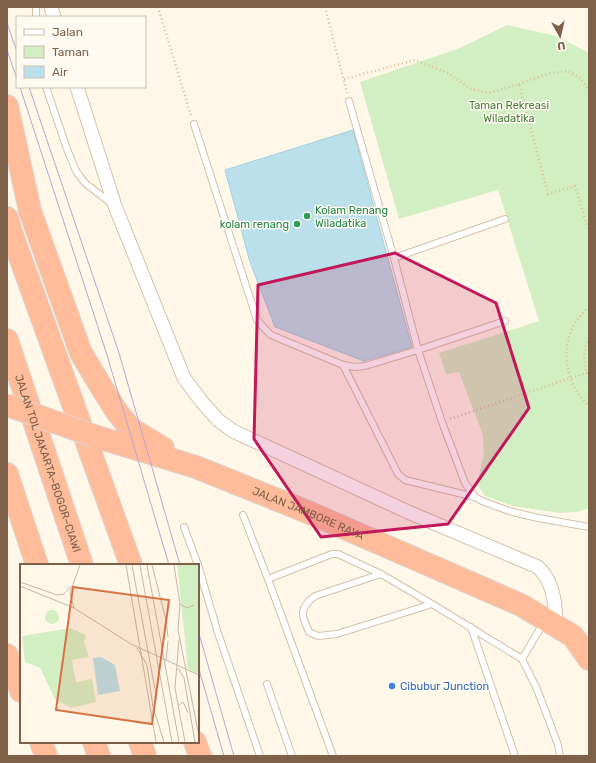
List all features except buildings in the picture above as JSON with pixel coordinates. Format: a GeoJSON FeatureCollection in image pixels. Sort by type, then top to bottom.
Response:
{"type":"FeatureCollection","features":[{"type":"Feature","properties":{"kind":"highway"},"geometry":{"type":"LineString","coordinates":[[7,106],[30,211],[81,353],[113,406],[131,429],[196,467]]}},
{"type":"Feature","properties":{"kind":"highway"},"geometry":{"type":"LineString","coordinates":[[7,218],[16,247],[131,564]]}},
{"type":"Feature","properties":{"kind":"highway","name":"JALAN TOL JAKARTA–BOGOR–CIAWI"},"geometry":{"type":"LineString","coordinates":[[7,340],[82,564]]}},
{"type":"Feature","properties":{"kind":"highway","name":"JALAN JAMBORE RAYA"},"geometry":{"type":"LineString","coordinates":[[7,406],[94,436],[196,467],[310,513],[521,605],[572,636],[589,659]]}},
{"type":"Feature","properties":{"kind":"highway"},"geometry":{"type":"LineString","coordinates":[[7,474],[37,564]]}},
{"type":"Feature","properties":{"kind":"highway"},"geometry":{"type":"LineString","coordinates":[[7,655],[20,688]]}},
{"type":"Feature","properties":{"kind":"highway"},"geometry":{"type":"LineString","coordinates":[[41,743],[46,756]]}},
{"type":"Feature","properties":{"kind":"highway"},"geometry":{"type":"LineString","coordinates":[[94,743],[99,756]]}},
{"type":"Feature","properties":{"kind":"highway"},"geometry":{"type":"LineString","coordinates":[[140,743],[145,756]]}},
{"type":"Feature","properties":{"kind":"highway"},"geometry":{"type":"LineString","coordinates":[[195,743],[200,756]]}},
{"type":"Feature","properties":{"kind":"street"},"geometry":{"type":"LineString","coordinates":[[77,88],[115,206],[184,378],[202,402],[218,420],[233,431],[408,512],[538,567],[546,577],[552,592],[556,609],[551,623]]}},
{"type":"Feature","properties":{"kind":"lane"},"geometry":{"type":"LineString","coordinates":[[46,88],[67,149],[76,170],[85,183],[115,206]]}},
{"type":"Feature","properties":{"kind":"lane"},"geometry":{"type":"LineString","coordinates":[[349,101],[394,258],[418,350],[442,422],[465,483],[475,497]]}},
{"type":"Feature","properties":{"kind":"lane"},"geometry":{"type":"LineString","coordinates":[[194,124],[257,320],[271,335],[343,364],[355,367],[364,366],[418,350],[505,321]]}},
{"type":"Feature","properties":{"kind":"lane"},"geometry":{"type":"LineString","coordinates":[[394,258],[505,220]]}},
{"type":"Feature","properties":{"kind":"lane"},"geometry":{"type":"LineString","coordinates":[[343,364],[398,474],[405,480],[475,497],[509,511],[589,527]]}},
{"type":"Feature","properties":{"kind":"lane"},"geometry":{"type":"LineString","coordinates":[[243,515],[268,578],[333,756]]}},
{"type":"Feature","properties":{"kind":"lane"},"geometry":{"type":"LineString","coordinates":[[184,527],[198,564]]}},
{"type":"Feature","properties":{"kind":"lane"},"geometry":{"type":"LineString","coordinates":[[268,578],[332,554],[338,554],[381,574],[471,627],[522,659],[536,687],[558,745],[560,756]]}},
{"type":"Feature","properties":{"kind":"lane"},"geometry":{"type":"LineString","coordinates":[[199,568],[218,633],[260,756]]}},
{"type":"Feature","properties":{"kind":"lane"},"geometry":{"type":"LineString","coordinates":[[381,574],[315,596],[308,602],[303,610],[303,620],[309,632],[318,636],[337,634],[432,604]]}},
{"type":"Feature","properties":{"kind":"lane"},"geometry":{"type":"LineString","coordinates":[[522,659],[551,623]]}},
{"type":"Feature","properties":{"kind":"lane"},"geometry":{"type":"LineString","coordinates":[[471,627],[515,756]]}},
{"type":"Feature","properties":{"kind":"lane"},"geometry":{"type":"LineString","coordinates":[[267,684],[292,756]]}},
{"type":"Feature","properties":{"kind":"path"},"geometry":{"type":"LineString","coordinates":[[158,7],[194,124]]}},
{"type":"Feature","properties":{"kind":"path"},"geometry":{"type":"LineString","coordinates":[[325,7],[349,101]]}},
{"type":"Feature","properties":{"kind":"path"},"geometry":{"type":"LineString","coordinates":[[344,78],[415,60],[448,74],[471,88],[489,93],[550,73],[568,71],[578,77],[589,90]]}},
{"type":"Feature","properties":{"kind":"path"},"geometry":{"type":"LineString","coordinates":[[519,84],[548,194],[575,186],[589,232]]}},
{"type":"Feature","properties":{"kind":"path"},"geometry":{"type":"LineString","coordinates":[[589,307],[572,329],[566,354],[570,378],[576,390],[589,406]]}},
{"type":"Feature","properties":{"kind":"path"},"geometry":{"type":"LineString","coordinates":[[589,338],[584,353],[584,363],[589,378]]}},
{"type":"Feature","properties":{"kind":"path"},"geometry":{"type":"LineString","coordinates":[[442,422],[588,373]]}},
{"type":"Feature","properties":{"kind":"highlighted area"},"geometry":{"type":"Polygon","coordinates":[[[395,253],[496,303],[529,408],[448,524],[321,537],[254,439],[258,285],[395,253]]]}},
{"type":"Feature","properties":{"kind":"green space","name":"Taman Rekreasi Wiladatika"},"geometry":{"type":"Polygon","coordinates":[[[507,25],[556,36],[589,53],[589,508],[577,512],[559,513],[513,506],[485,496],[477,484],[484,454],[483,435],[459,372],[446,374],[439,353],[539,321],[498,190],[399,219],[360,82],[460,48],[507,25]]]}},
{"type":"Feature","properties":{"kind":"water","name":"Kolam Renang Wiladatika"},"geometry":{"type":"Polygon","coordinates":[[[353,130],[412,347],[364,361],[275,327],[250,262],[225,170],[353,130]]]}},
{"type":"Feature","properties":{"kind":"tram line"},"geometry":{"type":"LineString","coordinates":[[7,23],[16,49]]}},
{"type":"Feature","properties":{"kind":"tram line"},"geometry":{"type":"LineString","coordinates":[[7,50],[16,76]]}},
{"type":"Feature","properties":{"kind":"tram line"},"geometry":{"type":"LineString","coordinates":[[20,88],[107,355],[169,564]]}},
{"type":"Feature","properties":{"kind":"tram line"},"geometry":{"type":"LineString","coordinates":[[29,88],[119,353],[180,564]]}},
{"type":"Feature","properties":{"kind":"tram line"},"geometry":{"type":"LineString","coordinates":[[199,634],[234,756]]}},
{"type":"Feature","properties":{"kind":"tram line"},"geometry":{"type":"LineString","coordinates":[[199,669],[224,756]]}},
{"type":"Feature","properties":{"kind":"place","name":"Kolam Renang Wiladatika"},"geometry":{"type":"Point","coordinates":[307,216]}},
{"type":"Feature","properties":{"kind":"place","name":"kolam renang"},"geometry":{"type":"Point","coordinates":[297,224]}},
{"type":"Feature","properties":{"kind":"place","name":"Cibubur Junction"},"geometry":{"type":"Point","coordinates":[392,686]}}]}
